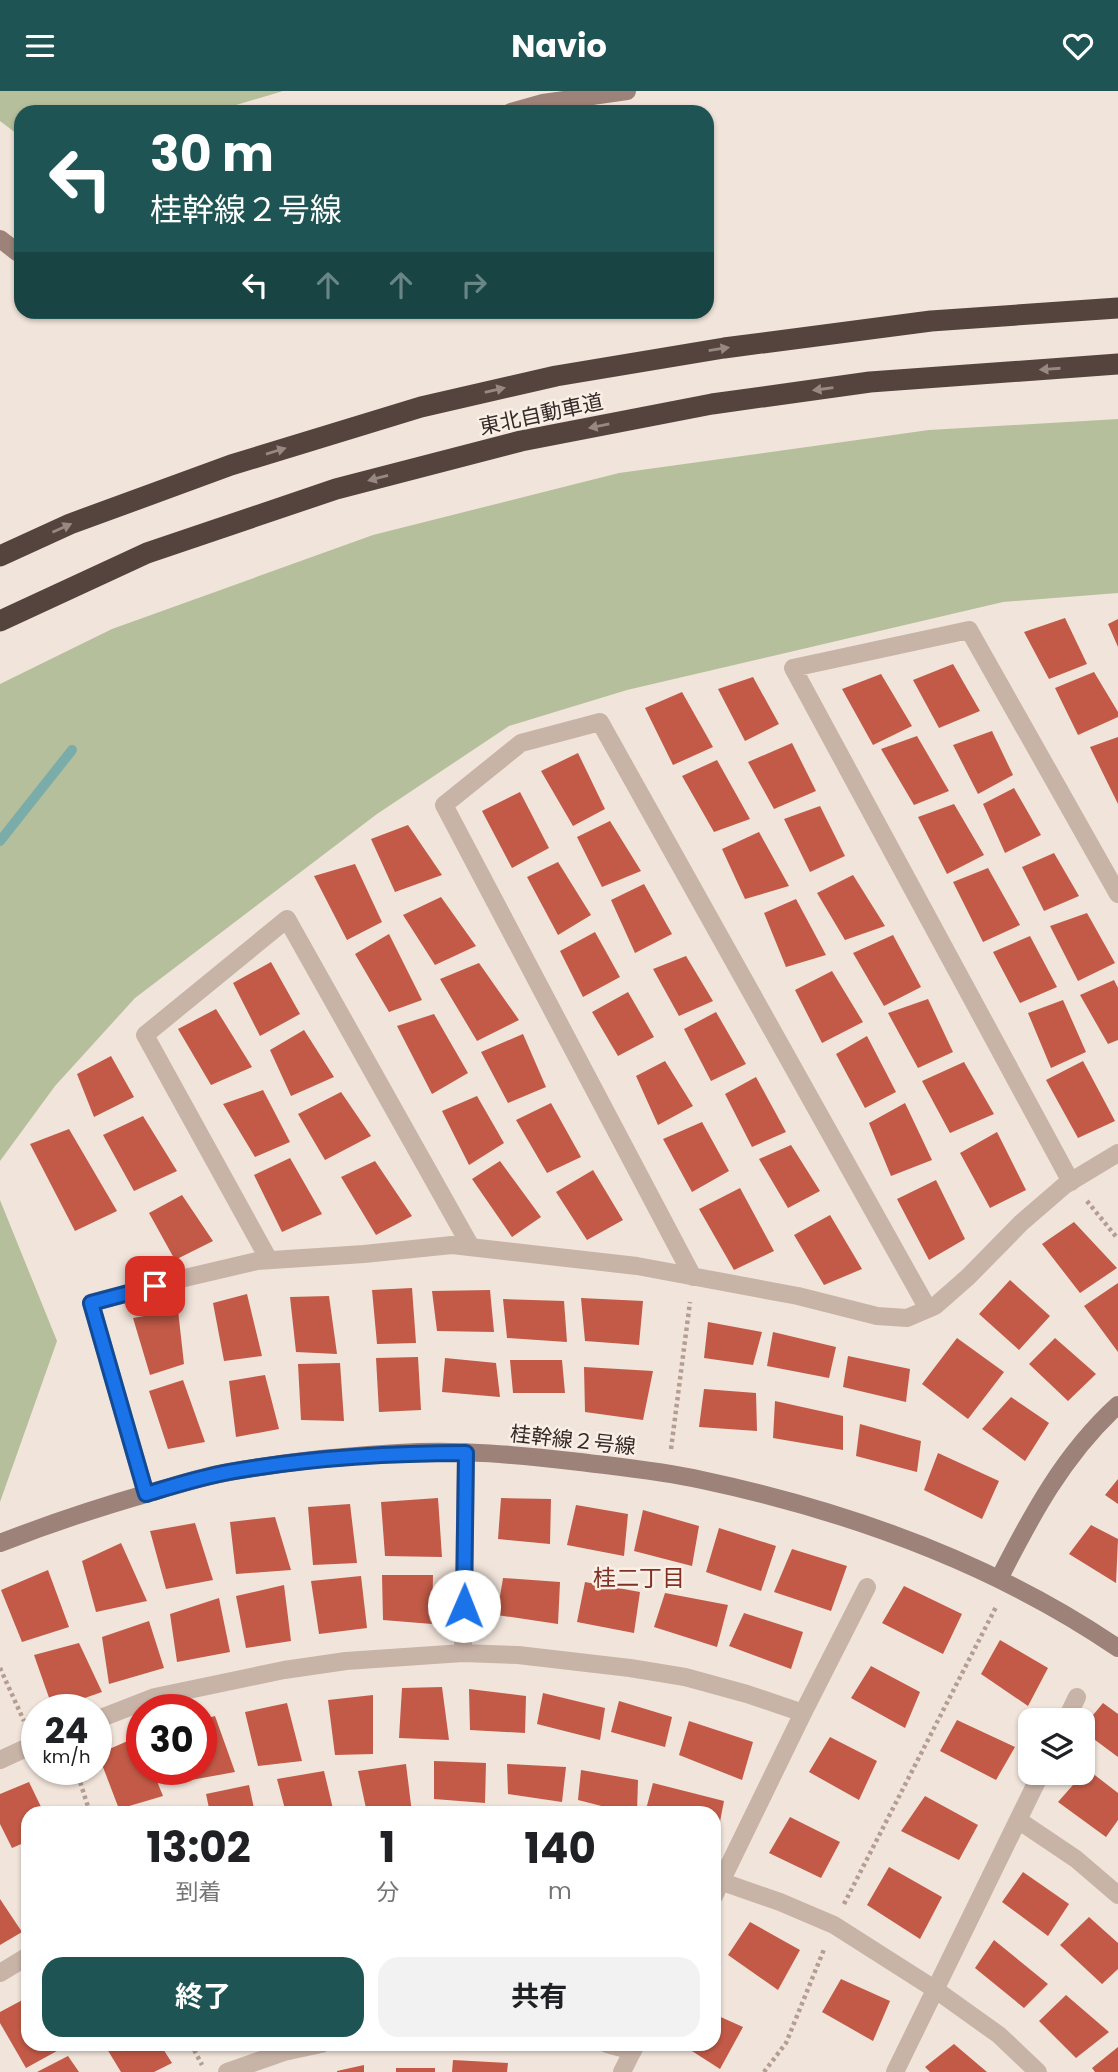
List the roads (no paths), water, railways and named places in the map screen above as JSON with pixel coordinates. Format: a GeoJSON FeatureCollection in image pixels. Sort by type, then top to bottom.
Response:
{"type":"FeatureCollection","features":[{"type":"Feature","properties":{"kind":"highway","name":"東北自動車道"},"geometry":{"type":"LineString","coordinates":[[0,556],[70,524],[231,465],[421,407],[555,376],[724,348],[931,321],[1118,307]]}},
{"type":"Feature","properties":{"kind":"highway","name":"東北自動車道"},"geometry":{"type":"LineString","coordinates":[[0,621],[147,553],[336,489],[521,441],[712,404],[870,382],[1118,365]]}},
{"type":"Feature","properties":{"kind":"street"},"geometry":{"type":"LineString","coordinates":[[526,105],[544,97],[627,91]]}},
{"type":"Feature","properties":{"kind":"street"},"geometry":{"type":"LineString","coordinates":[[0,239],[14,250]]}},
{"type":"Feature","properties":{"kind":"street"},"geometry":{"type":"LineString","coordinates":[[1071,1182],[793,668],[969,630],[1118,894]]}},
{"type":"Feature","properties":{"kind":"street"},"geometry":{"type":"LineString","coordinates":[[693,1277],[444,805],[521,743],[600,722],[928,1309]]}},
{"type":"Feature","properties":{"kind":"street"},"geometry":{"type":"LineString","coordinates":[[269,1260],[145,1035],[287,919],[471,1247]]}},
{"type":"Feature","properties":{"kind":"street"},"geometry":{"type":"LineString","coordinates":[[146,1494],[91,1303],[257,1261],[452,1245],[637,1266],[797,1296],[877,1316],[907,1318],[943,1299],[1021,1223],[1071,1182],[1118,1153]]}},
{"type":"Feature","properties":{"kind":"street"},"geometry":{"type":"LineString","coordinates":[[1003,1582],[1034,1511],[1071,1456],[1117,1409]]}},
{"type":"Feature","properties":{"kind":"street","name":"桂幹線２号線"},"geometry":{"type":"LineString","coordinates":[[0,1543],[63,1519],[228,1472],[299,1462],[400,1453],[532,1457],[699,1479],[772,1496],[851,1520],[925,1545],[1003,1582],[1118,1648]]}},
{"type":"Feature","properties":{"kind":"street"},"geometry":{"type":"LineString","coordinates":[[463,1653],[466,1453]]}},
{"type":"Feature","properties":{"kind":"street"},"geometry":{"type":"LineString","coordinates":[[721,1877],[867,1587]]}},
{"type":"Feature","properties":{"kind":"street"},"geometry":{"type":"LineString","coordinates":[[112,1714],[155,1697],[284,1669],[346,1661],[463,1653],[530,1657],[685,1677],[803,1713]]}},
{"type":"Feature","properties":{"kind":"street"},"geometry":{"type":"LineString","coordinates":[[1072,1708],[1077,1697]]}},
{"type":"Feature","properties":{"kind":"street"},"geometry":{"type":"LineString","coordinates":[[0,1760],[21,1750]]}},
{"type":"Feature","properties":{"kind":"street"},"geometry":{"type":"LineString","coordinates":[[895,2072],[1035,1785]]}},
{"type":"Feature","properties":{"kind":"street"},"geometry":{"type":"LineString","coordinates":[[1018,1820],[1076,1859],[1118,1895]]}},
{"type":"Feature","properties":{"kind":"street"},"geometry":{"type":"LineString","coordinates":[[721,1886],[780,1902],[834,1926],[936,1990],[999,2035],[1038,2072]]}},
{"type":"Feature","properties":{"kind":"street"},"geometry":{"type":"LineString","coordinates":[[0,1973],[21,1960]]}},
{"type":"Feature","properties":{"kind":"street"},"geometry":{"type":"LineString","coordinates":[[227,2072],[289,2051]]}},
{"type":"Feature","properties":{"kind":"street"},"geometry":{"type":"LineString","coordinates":[[622,2072],[632,2051]]}},
{"type":"Feature","properties":{"kind":"waterway"},"geometry":{"type":"LineString","coordinates":[[0,841],[72,750]]}},
{"type":"Feature","properties":{"kind":"district","name":"桂二丁目"},"geometry":{"type":"Point","coordinates":[639,1578]}}]}
